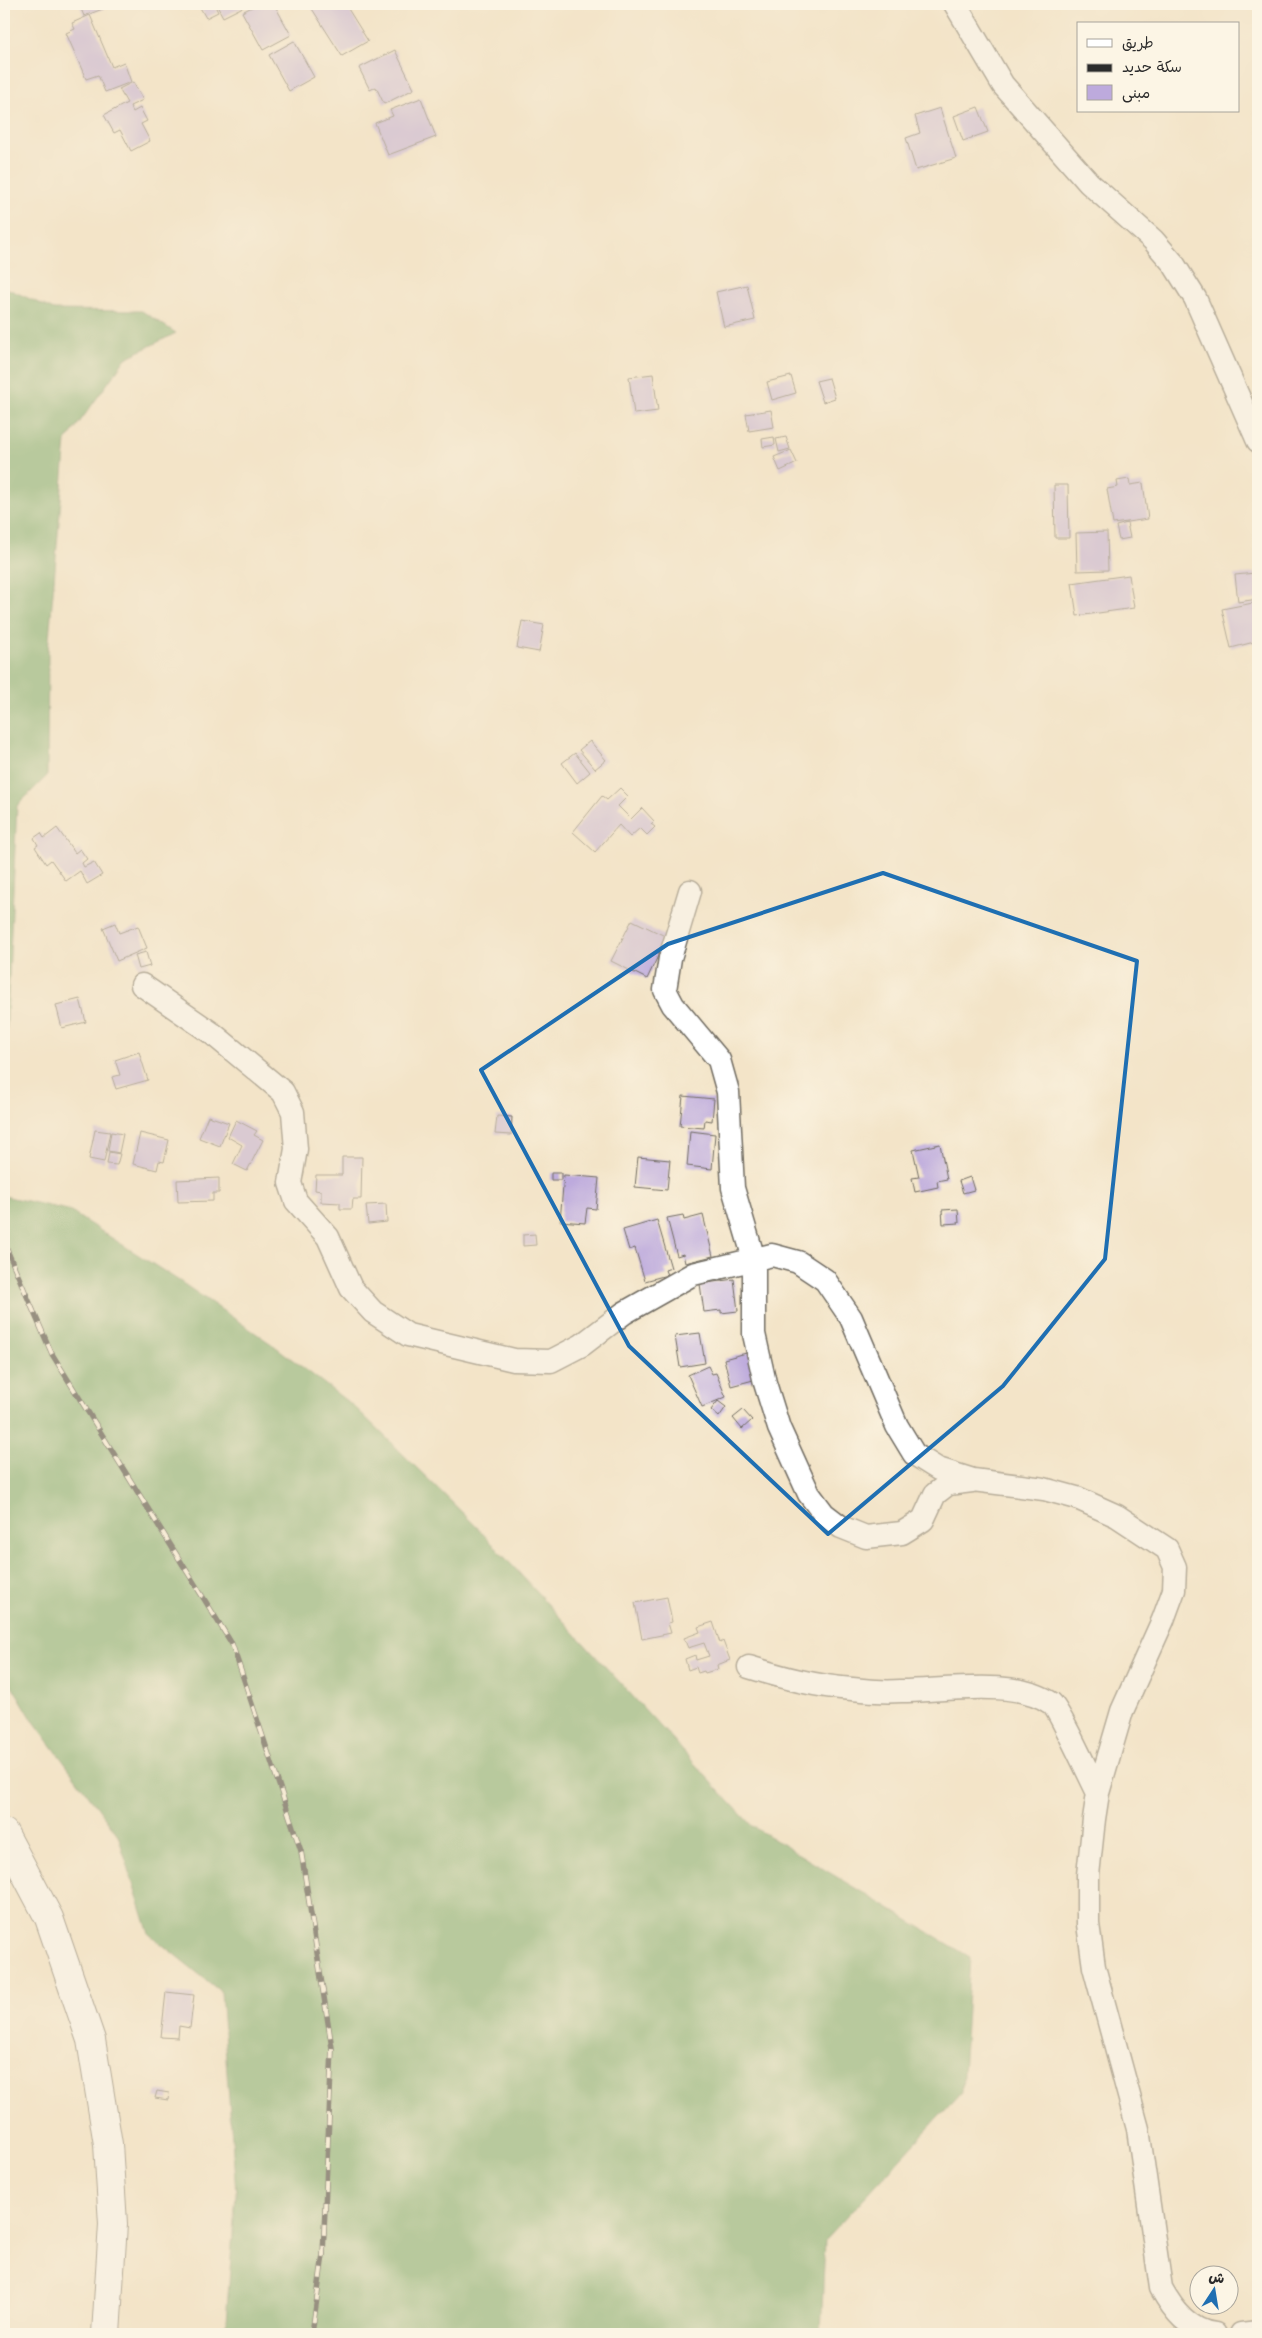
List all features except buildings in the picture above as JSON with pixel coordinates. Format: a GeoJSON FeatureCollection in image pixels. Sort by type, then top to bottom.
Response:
{"type":"FeatureCollection","features":[{"type":"Feature","properties":{"kind":"main road"},"geometry":{"type":"LineString","coordinates":[[4,1833],[50,1918],[91,2040],[108,2144],[114,2224],[106,2334]]}},
{"type":"Feature","properties":{"kind":"street"},"geometry":{"type":"LineString","coordinates":[[955,4],[1003,85],[1089,184],[1153,240],[1173,262],[1195,298],[1258,441]]}},
{"type":"Feature","properties":{"kind":"street"},"geometry":{"type":"LineString","coordinates":[[690,890],[670,958],[664,990],[673,1005],[719,1060],[728,1092],[733,1188],[754,1259],[754,1334],[765,1383],[779,1428],[809,1494],[824,1514],[841,1526],[866,1537],[902,1533],[923,1520],[935,1494],[948,1484],[973,1480]]}},
{"type":"Feature","properties":{"kind":"street"},"geometry":{"type":"LineString","coordinates":[[142,984],[213,1034],[283,1092],[293,1112],[296,1149],[290,1183],[296,1201],[328,1237],[351,1288],[373,1312],[408,1335],[514,1360],[551,1361],[582,1345],[624,1313],[692,1274],[772,1255],[798,1262],[825,1280],[851,1318],[897,1426],[914,1454],[938,1469],[973,1480],[1044,1488],[1077,1498],[1117,1516],[1167,1549],[1175,1567],[1174,1590],[1163,1620],[1122,1711],[1098,1793],[1088,1875],[1088,1924],[1094,1966],[1138,2128],[1162,2288],[1171,2306],[1184,2320],[1204,2333],[1215,2334]]}},
{"type":"Feature","properties":{"kind":"street"},"geometry":{"type":"LineString","coordinates":[[749,1667],[807,1684],[852,1690],[900,1692],[978,1688],[1022,1691],[1036,1694],[1053,1704],[1098,1793]]}},
{"type":"Feature","properties":{"kind":"street"},"geometry":{"type":"LineString","coordinates":[[1241,2334],[1258,2332]]}},
{"type":"Feature","properties":{"kind":"highlighted area"},"geometry":{"type":"Polygon","coordinates":[[[883,873],[1137,961],[1105,1259],[1003,1386],[828,1534],[629,1346],[481,1070],[668,944],[883,873]]]}},
{"type":"Feature","properties":{"kind":"green space"},"geometry":{"type":"Polygon","coordinates":[[[4,287],[54,310],[142,311],[176,333],[126,358],[66,441],[48,651],[47,776],[17,806],[6,1040],[4,1038],[4,287]]]}},
{"type":"Feature","properties":{"kind":"green space"},"geometry":{"type":"Polygon","coordinates":[[[4,1196],[68,1210],[181,1282],[276,1347],[356,1408],[476,1526],[752,1826],[970,1957],[962,2092],[825,2240],[821,2334],[225,2334],[236,2193],[221,1992],[149,1934],[118,1835],[32,1719],[4,1672],[4,1196]]]}},
{"type":"Feature","properties":{"kind":"railway"},"geometry":{"type":"LineString","coordinates":[[4,1243],[52,1354],[232,1644],[301,1851],[332,2048],[323,2255],[312,2334]]}}]}
